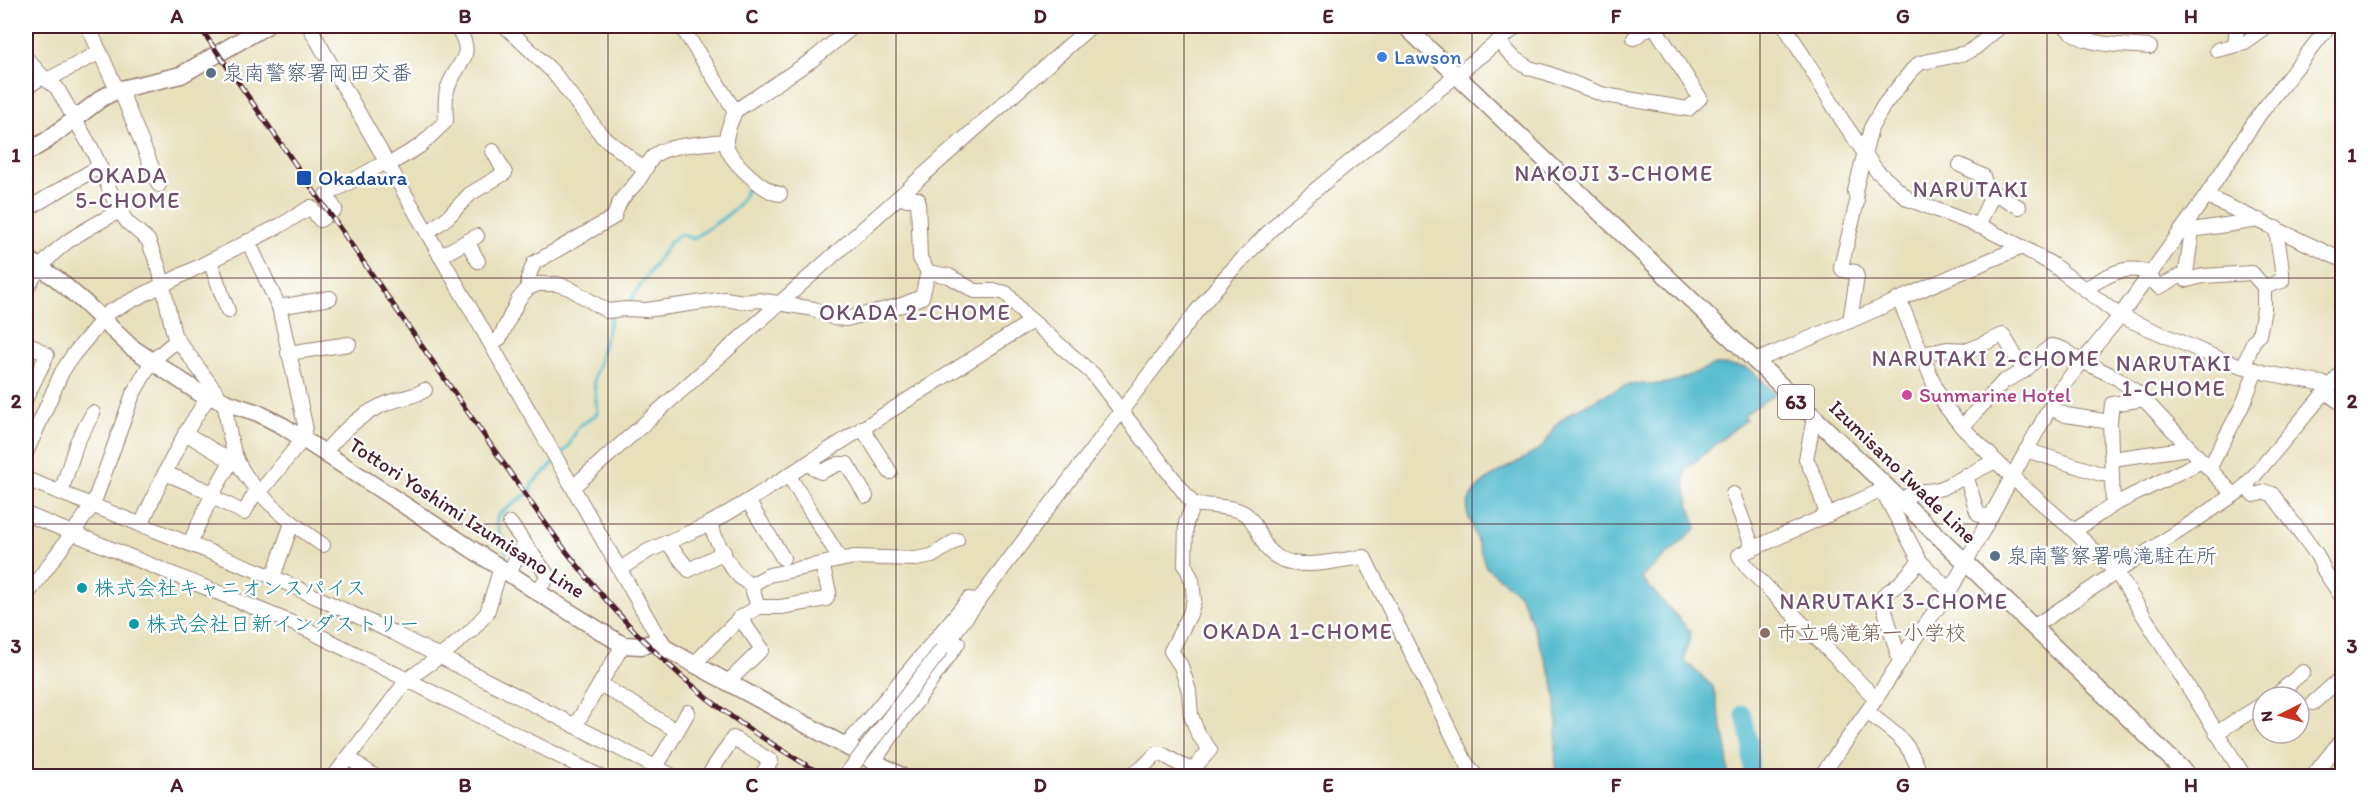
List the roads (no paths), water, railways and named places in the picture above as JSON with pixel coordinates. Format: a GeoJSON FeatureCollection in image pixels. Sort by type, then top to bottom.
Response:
{"type":"FeatureCollection","features":[{"type":"Feature","properties":{"kind":"main road"},"geometry":{"type":"LineString","coordinates":[[26,153],[46,141],[75,117],[119,89],[181,75],[266,26]]}},
{"type":"Feature","properties":{"kind":"main road","name":"Izumisano Iwade Line"},"geometry":{"type":"LineString","coordinates":[[1405,26],[1814,418],[1884,489],[1900,501],[2189,777]]}},
{"type":"Feature","properties":{"kind":"main road","name":"Tottori Yoshimi Izumisano Line"},"geometry":{"type":"LineString","coordinates":[[32,262],[57,279],[131,347],[201,394],[258,413],[303,439],[537,592],[624,645]]}},
{"type":"Feature","properties":{"kind":"main road"},"geometry":{"type":"LineString","coordinates":[[624,645],[642,646],[660,640],[665,648],[901,777]]}},
{"type":"Feature","properties":{"kind":"street"},"geometry":{"type":"LineString","coordinates":[[88,26],[119,89],[159,184]]}},
{"type":"Feature","properties":{"kind":"street"},"geometry":{"type":"LineString","coordinates":[[309,26],[660,640]]}},
{"type":"Feature","properties":{"kind":"street"},"geometry":{"type":"LineString","coordinates":[[26,453],[39,419],[62,372],[109,312],[310,207],[320,220],[335,209],[326,195],[420,146],[446,121],[447,88],[465,56],[467,47],[465,39],[456,26]]}},
{"type":"Feature","properties":{"kind":"street"},"geometry":{"type":"LineString","coordinates":[[505,26],[553,72],[602,136],[644,169]]}},
{"type":"Feature","properties":{"kind":"street"},"geometry":{"type":"LineString","coordinates":[[681,26],[735,111]]}},
{"type":"Feature","properties":{"kind":"street"},"geometry":{"type":"LineString","coordinates":[[780,194],[756,182],[734,159],[725,141],[735,111],[812,60],[854,26]]}},
{"type":"Feature","properties":{"kind":"street"},"geometry":{"type":"LineString","coordinates":[[573,487],[1090,26]]}},
{"type":"Feature","properties":{"kind":"street"},"geometry":{"type":"LineString","coordinates":[[845,777],[1196,312],[1256,243],[1323,182],[1517,26]]}},
{"type":"Feature","properties":{"kind":"street"},"geometry":{"type":"LineString","coordinates":[[1498,41],[1515,59],[1528,68],[1604,95],[1688,109],[1700,98],[1652,26],[1634,38]]}},
{"type":"Feature","properties":{"kind":"street"},"geometry":{"type":"LineString","coordinates":[[1785,26],[1876,170],[1908,199],[1978,226],[2022,247],[2053,265],[2120,316],[2223,360],[2328,389],[2343,405]]}},
{"type":"Feature","properties":{"kind":"street"},"geometry":{"type":"LineString","coordinates":[[1850,321],[1857,277],[1855,272],[1843,270],[1841,267],[1857,201],[1855,191],[1871,128],[1884,105],[1920,63],[1966,53],[1975,48],[1985,31],[2001,26]]}},
{"type":"Feature","properties":{"kind":"street"},"geometry":{"type":"LineString","coordinates":[[2065,26],[2076,36],[2089,41],[2150,47]]}},
{"type":"Feature","properties":{"kind":"street"},"geometry":{"type":"LineString","coordinates":[[2235,45],[2237,26]]}},
{"type":"Feature","properties":{"kind":"street"},"geometry":{"type":"LineString","coordinates":[[2217,50],[2245,43],[2269,26]]}},
{"type":"Feature","properties":{"kind":"street"},"geometry":{"type":"LineString","coordinates":[[1821,777],[1950,591],[2060,389],[2188,228],[2259,115],[2329,26]]}},
{"type":"Feature","properties":{"kind":"street"},"geometry":{"type":"LineString","coordinates":[[26,87],[100,52]]}},
{"type":"Feature","properties":{"kind":"street"},"geometry":{"type":"LineString","coordinates":[[26,58],[45,79],[57,88],[100,165],[120,211],[128,223],[148,240],[153,249],[177,340],[218,398],[233,458],[259,490],[292,523],[323,545]]}},
{"type":"Feature","properties":{"kind":"street"},"geometry":{"type":"LineString","coordinates":[[528,288],[528,279],[534,263],[614,217],[620,198],[638,182],[654,155],[663,149],[725,141]]}},
{"type":"Feature","properties":{"kind":"street"},"geometry":{"type":"LineString","coordinates":[[427,233],[448,217],[470,194],[505,173],[493,151]]}},
{"type":"Feature","properties":{"kind":"street"},"geometry":{"type":"LineString","coordinates":[[26,210],[100,165]]}},
{"type":"Feature","properties":{"kind":"street"},"geometry":{"type":"LineString","coordinates":[[1960,165],[1983,176],[1990,200]]}},
{"type":"Feature","properties":{"kind":"street"},"geometry":{"type":"LineString","coordinates":[[1978,226],[1990,200],[1996,194],[2019,207]]}},
{"type":"Feature","properties":{"kind":"street"},"geometry":{"type":"LineString","coordinates":[[491,344],[500,338],[518,300],[528,288],[538,284],[557,284],[569,288],[607,311],[646,310],[725,300],[771,302],[814,309],[834,318],[846,319],[922,297],[928,272],[920,258],[918,199],[904,199],[901,195]]}},
{"type":"Feature","properties":{"kind":"street"},"geometry":{"type":"LineString","coordinates":[[2206,196],[2343,260]]}},
{"type":"Feature","properties":{"kind":"street"},"geometry":{"type":"LineString","coordinates":[[26,289],[32,262],[120,211]]}},
{"type":"Feature","properties":{"kind":"street"},"geometry":{"type":"LineString","coordinates":[[2188,228],[2259,220]]}},
{"type":"Feature","properties":{"kind":"street"},"geometry":{"type":"LineString","coordinates":[[2085,289],[2107,274],[2130,268],[2140,269],[2150,275],[2159,287],[2181,276],[2188,268],[2188,228]]}},
{"type":"Feature","properties":{"kind":"street"},"geometry":{"type":"LineString","coordinates":[[2264,287],[2282,281],[2284,274],[2279,259],[2276,228]]}},
{"type":"Feature","properties":{"kind":"street"},"geometry":{"type":"LineString","coordinates":[[440,256],[472,239],[478,261]]}},
{"type":"Feature","properties":{"kind":"street"},"geometry":{"type":"LineString","coordinates":[[165,472],[212,494],[244,513],[259,490],[303,439],[303,417],[279,307],[248,241]]}},
{"type":"Feature","properties":{"kind":"street"},"geometry":{"type":"LineString","coordinates":[[1755,361],[2022,247]]}},
{"type":"Feature","properties":{"kind":"street"},"geometry":{"type":"LineString","coordinates":[[210,261],[228,311]]}},
{"type":"Feature","properties":{"kind":"street"},"geometry":{"type":"LineString","coordinates":[[928,272],[949,276],[975,291],[1006,293],[1032,321],[1093,374],[1194,504],[1237,510],[1247,515],[1263,545],[1271,553],[1284,560],[1306,564],[1364,557],[1466,763],[1476,777]]}},
{"type":"Feature","properties":{"kind":"street"},"geometry":{"type":"LineString","coordinates":[[2074,531],[2113,505],[2206,465],[2244,402],[2253,342],[2259,335],[2264,309],[2264,287],[2253,273],[2203,276],[2187,280],[2181,276]]}},
{"type":"Feature","properties":{"kind":"street"},"geometry":{"type":"LineString","coordinates":[[279,307],[330,298]]}},
{"type":"Feature","properties":{"kind":"street"},"geometry":{"type":"LineString","coordinates":[[1899,298],[1937,391],[1946,407],[1962,427],[2012,477],[2074,531],[2116,573],[2244,777]]}},
{"type":"Feature","properties":{"kind":"street"},"geometry":{"type":"LineString","coordinates":[[620,569],[648,551],[709,524],[748,501],[1032,321]]}},
{"type":"Feature","properties":{"kind":"street"},"geometry":{"type":"LineString","coordinates":[[1922,354],[1947,349],[1969,351],[2003,335],[2024,371]]}},
{"type":"Feature","properties":{"kind":"street"},"geometry":{"type":"LineString","coordinates":[[26,596],[93,505],[119,436],[124,414],[152,362],[177,340]]}},
{"type":"Feature","properties":{"kind":"street"},"geometry":{"type":"LineString","coordinates":[[26,342],[47,355],[26,398]]}},
{"type":"Feature","properties":{"kind":"street"},"geometry":{"type":"LineString","coordinates":[[288,353],[348,344]]}},
{"type":"Feature","properties":{"kind":"street"},"geometry":{"type":"LineString","coordinates":[[1962,427],[2003,382],[2024,371],[2051,346],[2059,346],[2082,362],[2117,378],[2144,399],[2206,465],[2240,491],[2254,495],[2266,492],[2271,494],[2318,555],[2325,572],[2343,597]]}},
{"type":"Feature","properties":{"kind":"street"},"geometry":{"type":"LineString","coordinates":[[2033,627],[2240,491],[2343,372]]}},
{"type":"Feature","properties":{"kind":"street"},"geometry":{"type":"LineString","coordinates":[[324,453],[352,424],[370,410],[401,398],[414,397],[425,390]]}},
{"type":"Feature","properties":{"kind":"street"},"geometry":{"type":"LineString","coordinates":[[141,525],[185,433],[218,398]]}},
{"type":"Feature","properties":{"kind":"street"},"geometry":{"type":"LineString","coordinates":[[2113,505],[2110,422],[2112,405],[2144,399]]}},
{"type":"Feature","properties":{"kind":"street"},"geometry":{"type":"LineString","coordinates":[[2049,408],[2066,415],[2110,422]]}},
{"type":"Feature","properties":{"kind":"street"},"geometry":{"type":"LineString","coordinates":[[26,413],[39,419]]}},
{"type":"Feature","properties":{"kind":"street"},"geometry":{"type":"LineString","coordinates":[[61,492],[77,442],[93,413]]}},
{"type":"Feature","properties":{"kind":"street"},"geometry":{"type":"LineString","coordinates":[[1814,418],[1806,459],[1827,515]]}},
{"type":"Feature","properties":{"kind":"street"},"geometry":{"type":"LineString","coordinates":[[862,428],[890,472]]}},
{"type":"Feature","properties":{"kind":"street"},"geometry":{"type":"LineString","coordinates":[[185,433],[233,458]]}},
{"type":"Feature","properties":{"kind":"street"},"geometry":{"type":"LineString","coordinates":[[2112,459],[2190,448]]}},
{"type":"Feature","properties":{"kind":"street"},"geometry":{"type":"LineString","coordinates":[[2026,450],[2101,474],[2112,475]]}},
{"type":"Feature","properties":{"kind":"street"},"geometry":{"type":"LineString","coordinates":[[190,543],[212,494],[233,458]]}},
{"type":"Feature","properties":{"kind":"street"},"geometry":{"type":"LineString","coordinates":[[1900,501],[1911,492],[1938,489],[1996,461]]}},
{"type":"Feature","properties":{"kind":"street"},"geometry":{"type":"LineString","coordinates":[[808,464],[821,472],[838,464],[847,464],[866,496]]}},
{"type":"Feature","properties":{"kind":"street"},"geometry":{"type":"LineString","coordinates":[[1966,475],[1977,512],[1980,515],[1991,517]]}},
{"type":"Feature","properties":{"kind":"street"},"geometry":{"type":"LineString","coordinates":[[789,476],[837,554]]}},
{"type":"Feature","properties":{"kind":"street"},"geometry":{"type":"LineString","coordinates":[[26,479],[273,577],[439,656],[575,726],[653,772],[673,777]]}},
{"type":"Feature","properties":{"kind":"street"},"geometry":{"type":"LineString","coordinates":[[1876,699],[1747,567],[1739,555],[1884,489],[1920,561],[1950,591]]}},
{"type":"Feature","properties":{"kind":"street"},"geometry":{"type":"LineString","coordinates":[[1733,494],[1753,548]]}},
{"type":"Feature","properties":{"kind":"street"},"geometry":{"type":"LineString","coordinates":[[748,501],[783,558]]}},
{"type":"Feature","properties":{"kind":"street"},"geometry":{"type":"LineString","coordinates":[[1130,777],[1156,754],[1162,754],[1186,768],[1195,767],[1210,750],[1191,715],[1189,691],[1181,666],[1171,651],[1190,614],[1194,600],[1192,580],[1185,565],[1186,523],[1194,504]]}},
{"type":"Feature","properties":{"kind":"street"},"geometry":{"type":"LineString","coordinates":[[26,514],[302,627],[599,777]]}},
{"type":"Feature","properties":{"kind":"street"},"geometry":{"type":"LineString","coordinates":[[273,577],[292,523]]}},
{"type":"Feature","properties":{"kind":"street"},"geometry":{"type":"LineString","coordinates":[[510,523],[548,576],[537,592]]}},
{"type":"Feature","properties":{"kind":"street"},"geometry":{"type":"LineString","coordinates":[[709,524],[735,572],[743,581],[751,585],[758,607]]}},
{"type":"Feature","properties":{"kind":"street"},"geometry":{"type":"LineString","coordinates":[[751,585],[769,575],[854,557],[916,559],[932,556],[957,540]]}},
{"type":"Feature","properties":{"kind":"street"},"geometry":{"type":"LineString","coordinates":[[667,542],[689,570],[723,552]]}},
{"type":"Feature","properties":{"kind":"street"},"geometry":{"type":"LineString","coordinates":[[334,777],[408,679],[472,630],[487,613],[505,570],[524,543]]}},
{"type":"Feature","properties":{"kind":"street"},"geometry":{"type":"LineString","coordinates":[[1900,662],[1882,600],[1885,594],[1899,584],[1920,561]]}},
{"type":"Feature","properties":{"kind":"street"},"geometry":{"type":"LineString","coordinates":[[694,664],[740,618],[758,607],[781,607],[826,599],[829,592],[822,564]]}},
{"type":"Feature","properties":{"kind":"street"},"geometry":{"type":"LineString","coordinates":[[846,746],[982,583],[1001,569]]}},
{"type":"Feature","properties":{"kind":"street"},"geometry":{"type":"LineString","coordinates":[[874,761],[992,595],[1001,569]]}},
{"type":"Feature","properties":{"kind":"street"},"geometry":{"type":"LineString","coordinates":[[728,682],[762,650],[740,618]]}},
{"type":"Feature","properties":{"kind":"street"},"geometry":{"type":"LineString","coordinates":[[575,726],[624,645]]}},
{"type":"Feature","properties":{"kind":"street"},"geometry":{"type":"LineString","coordinates":[[2288,685],[2303,672]]}},
{"type":"Feature","properties":{"kind":"street"},"geometry":{"type":"LineString","coordinates":[[2313,703],[2343,676]]}},
{"type":"Feature","properties":{"kind":"street"},"geometry":{"type":"LineString","coordinates":[[600,684],[677,731]]}},
{"type":"Feature","properties":{"kind":"street"},"geometry":{"type":"LineString","coordinates":[[2216,733],[2251,711]]}},
{"type":"Feature","properties":{"kind":"street"},"geometry":{"type":"LineString","coordinates":[[653,772],[688,712]]}},
{"type":"Feature","properties":{"kind":"street"},"geometry":{"type":"LineString","coordinates":[[1867,712],[1901,738],[1914,757],[1921,777]]}},
{"type":"Feature","properties":{"kind":"street"},"geometry":{"type":"LineString","coordinates":[[708,777],[733,738],[771,761],[761,777]]}},
{"type":"Feature","properties":{"kind":"street"},"geometry":{"type":"LineString","coordinates":[[2313,777],[2343,739]]}},
{"type":"Feature","properties":{"kind":"street"},"geometry":{"type":"LineString","coordinates":[[349,758],[374,777]]}},
{"type":"Feature","properties":{"kind":"water"},"geometry":{"type":"Polygon","coordinates":[[[1715,365],[1736,366],[1750,370],[1775,394],[1744,415],[1746,419],[1686,469],[1686,491],[1697,528],[1641,578],[1691,632],[1684,660],[1713,687],[1727,749],[1728,776],[1555,776],[1557,722],[1552,678],[1526,607],[1518,593],[1486,567],[1467,512],[1469,500],[1486,481],[1543,446],[1553,428],[1560,421],[1586,404],[1628,385],[1673,382],[1715,365]]]}},
{"type":"Feature","properties":{"kind":"waterway"},"geometry":{"type":"LineString","coordinates":[[628,304],[670,242],[681,234],[693,239],[727,215],[741,201],[749,182]]}},
{"type":"Feature","properties":{"kind":"waterway"},"geometry":{"type":"LineString","coordinates":[[559,457],[568,447],[578,427],[597,414],[594,379],[612,314]]}},
{"type":"Feature","properties":{"kind":"waterway"},"geometry":{"type":"LineString","coordinates":[[504,564],[506,551],[498,527],[498,515],[531,491],[532,484],[555,462]]}},
{"type":"Feature","properties":{"kind":"waterway"},"geometry":{"type":"LineString","coordinates":[[1743,713],[1750,742],[1751,776]]}},
{"type":"Feature","properties":{"kind":"railway"},"geometry":{"type":"LineString","coordinates":[[199,26],[543,520],[584,574],[630,626],[705,696],[755,733],[824,776]]}},
{"type":"Feature","properties":{"kind":"place","name":"Lawson"},"geometry":{"type":"Point","coordinates":[1382,57]}},
{"type":"Feature","properties":{"kind":"place","name":"泉南警察署岡田交番"},"geometry":{"type":"Point","coordinates":[211,73]}},
{"type":"Feature","properties":{"kind":"place","name":"Okadaura"},"geometry":{"type":"Point","coordinates":[304,178]}},
{"type":"Feature","properties":{"kind":"place","name":"Sunmarine Hotel"},"geometry":{"type":"Point","coordinates":[1907,395]}},
{"type":"Feature","properties":{"kind":"place","name":"泉南警察署鳴滝駐在所"},"geometry":{"type":"Point","coordinates":[1995,556]}},
{"type":"Feature","properties":{"kind":"place","name":"株式会社キャニオンスパイス"},"geometry":{"type":"Point","coordinates":[82,588]}},
{"type":"Feature","properties":{"kind":"place","name":"株式会社日新インダストリー"},"geometry":{"type":"Point","coordinates":[134,624]}},
{"type":"Feature","properties":{"kind":"place","name":"市立鳴滝第一小学校"},"geometry":{"type":"Point","coordinates":[1765,633]}},
{"type":"Feature","properties":{"kind":"district","name":"NAKOJI 3-CHOME"},"geometry":{"type":"Point","coordinates":[1614,173]}},
{"type":"Feature","properties":{"kind":"district","name":"OKADA 5-CHOME"},"geometry":{"type":"Point","coordinates":[128,188]}},
{"type":"Feature","properties":{"kind":"district","name":"NARUTAKI"},"geometry":{"type":"Point","coordinates":[1971,189]}},
{"type":"Feature","properties":{"kind":"district","name":"OKADA 2-CHOME"},"geometry":{"type":"Point","coordinates":[915,312]}},
{"type":"Feature","properties":{"kind":"district","name":"NARUTAKI 2-CHOME"},"geometry":{"type":"Point","coordinates":[1986,358]}},
{"type":"Feature","properties":{"kind":"district","name":"NARUTAKI 1-CHOME"},"geometry":{"type":"Point","coordinates":[2174,376]}},
{"type":"Feature","properties":{"kind":"district","name":"NARUTAKI 3-CHOME"},"geometry":{"type":"Point","coordinates":[1894,601]}},
{"type":"Feature","properties":{"kind":"district","name":"OKADA 1-CHOME"},"geometry":{"type":"Point","coordinates":[1298,631]}}]}
